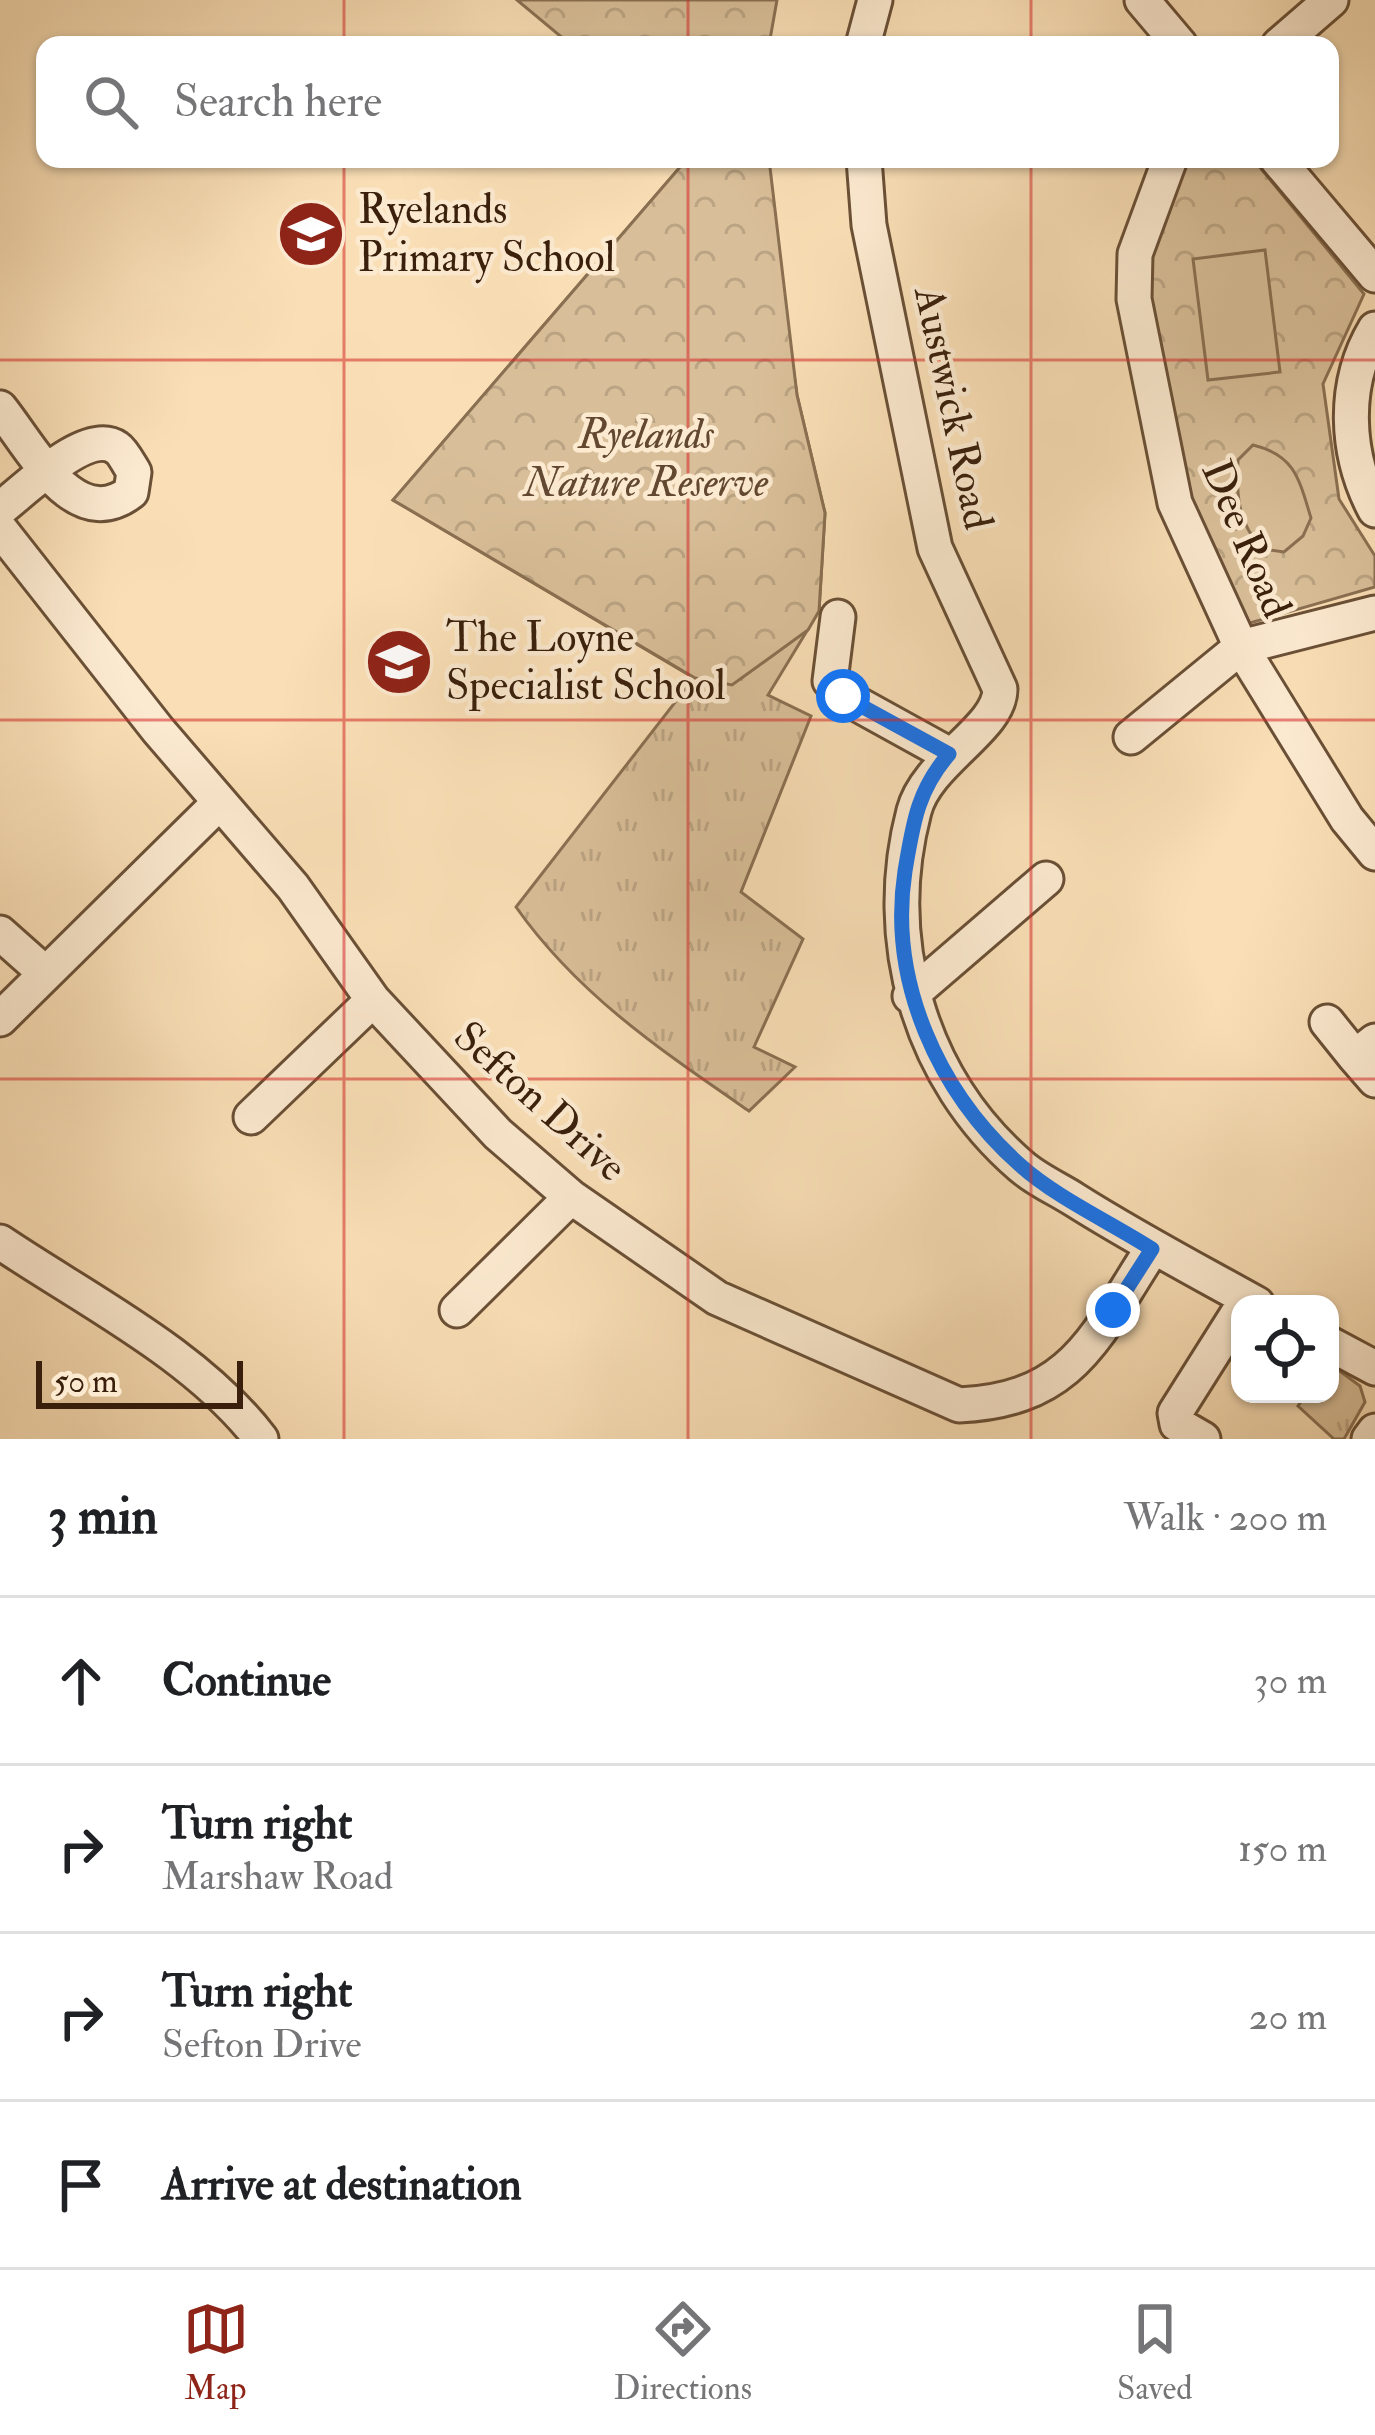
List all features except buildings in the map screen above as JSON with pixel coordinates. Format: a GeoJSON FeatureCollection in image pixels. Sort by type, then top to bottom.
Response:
{"type":"FeatureCollection","features":[{"type":"Feature","properties":{"kind":"street"},"geometry":{"type":"LineString","coordinates":[[865,36],[875,0]]}},
{"type":"Feature","properties":{"kind":"street"},"geometry":{"type":"LineString","coordinates":[[1142,0],[1172,36]]}},
{"type":"Feature","properties":{"kind":"street"},"geometry":{"type":"LineString","coordinates":[[1289,36],[1331,0]]}},
{"type":"Feature","properties":{"kind":"street","name":"Austwick Road"},"geometry":{"type":"LineString","coordinates":[[865,168],[868,225],[935,548],[1000,689],[996,711],[949,754]]}},
{"type":"Feature","properties":{"kind":"street","name":"Dee Road"},"geometry":{"type":"LineString","coordinates":[[1167,168],[1135,254],[1134,299],[1175,503],[1241,647],[1347,819],[1375,853]]}},
{"type":"Feature","properties":{"kind":"street"},"geometry":{"type":"LineString","coordinates":[[1285,168],[1375,275]]}},
{"type":"Feature","properties":{"kind":"street"},"geometry":{"type":"LineString","coordinates":[[1375,329],[1351,383],[1353,439],[1375,510]]}},
{"type":"Feature","properties":{"kind":"street"},"geometry":{"type":"LineString","coordinates":[[0,408],[51,471],[0,509]]}},
{"type":"Feature","properties":{"kind":"street","name":"Sefton Drive"},"geometry":{"type":"LineString","coordinates":[[0,529],[293,887],[373,1000],[484,1121],[572,1197],[717,1298],[959,1406],[998,1403],[1048,1386],[1084,1355],[1152,1249]]}},
{"type":"Feature","properties":{"kind":"street"},"geometry":{"type":"LineString","coordinates":[[1131,737],[1241,647],[1375,613]]}},
{"type":"Feature","properties":{"kind":"street"},"geometry":{"type":"LineString","coordinates":[[838,617],[830,681],[843,696],[949,754],[927,778],[914,811],[898,914],[910,996],[958,1096],[1022,1167],[1231,1295]]}},
{"type":"Feature","properties":{"kind":"street"},"geometry":{"type":"LineString","coordinates":[[0,1019],[220,802]]}},
{"type":"Feature","properties":{"kind":"street"},"geometry":{"type":"LineString","coordinates":[[910,996],[1046,879]]}},
{"type":"Feature","properties":{"kind":"street"},"geometry":{"type":"LineString","coordinates":[[0,933],[45,973]]}},
{"type":"Feature","properties":{"kind":"street"},"geometry":{"type":"LineString","coordinates":[[250,1117],[373,1000]]}},
{"type":"Feature","properties":{"kind":"street"},"geometry":{"type":"LineString","coordinates":[[1327,1022],[1368,1059]]}},
{"type":"Feature","properties":{"kind":"street"},"geometry":{"type":"LineString","coordinates":[[458,1310],[572,1197]]}},
{"type":"Feature","properties":{"kind":"street"},"geometry":{"type":"LineString","coordinates":[[0,1242],[160,1350],[238,1409],[261,1439]]}},
{"type":"Feature","properties":{"kind":"street"},"geometry":{"type":"LineString","coordinates":[[1203,1439],[1177,1424],[1175,1413],[1231,1331]]}},
{"type":"Feature","properties":{"kind":"street"},"geometry":{"type":"LineString","coordinates":[[1339,1349],[1375,1368]]}},
{"type":"Feature","properties":{"kind":"street"},"geometry":{"type":"LineString","coordinates":[[1369,1439],[1375,1431]]}},
{"type":"Feature","properties":{"kind":"green space"},"geometry":{"type":"Polygon","coordinates":[[[517,0],[777,0],[771,36],[560,36],[517,0]]]}},
{"type":"Feature","properties":{"kind":"green space","name":"Ryelands Nature Reserve"},"geometry":{"type":"Polygon","coordinates":[[[679,168],[694,168],[780,279],[797,395],[825,513],[819,611],[768,695],[811,716],[741,892],[803,939],[754,1047],[795,1067],[749,1111],[594,994],[516,907],[694,678],[393,500],[679,168]]]}},
{"type":"Feature","properties":{"kind":"green space","name":"Ryelands Nature Reserve"},"geometry":{"type":"Polygon","coordinates":[[[679,168],[770,168],[797,395],[825,513],[819,611],[808,630],[732,685],[695,678],[393,500],[679,168]]]}},
{"type":"Feature","properties":{"kind":"green space"},"geometry":{"type":"Polygon","coordinates":[[[1183,168],[1260,168],[1364,294],[1323,384],[1339,499],[1375,556],[1375,587],[1243,625],[1184,484],[1149,283],[1150,246],[1183,168]]]}},
{"type":"Feature","properties":{"kind":"green space"},"geometry":{"type":"Polygon","coordinates":[[[1265,250],[1280,372],[1208,380],[1193,259],[1265,250]]]}},
{"type":"Feature","properties":{"kind":"green space"},"geometry":{"type":"Polygon","coordinates":[[[1253,445],[1287,462],[1311,518],[1303,536],[1284,552],[1262,549],[1243,519],[1238,460],[1253,445]]]}},
{"type":"Feature","properties":{"kind":"green space"},"geometry":{"type":"Polygon","coordinates":[[[1339,1370],[1360,1386],[1365,1402],[1344,1439],[1334,1439],[1298,1406],[1339,1403],[1339,1370]]]}},
{"type":"Feature","properties":{"kind":"place","name":"Ryelands Primary School"},"geometry":{"type":"Point","coordinates":[311,234]}},
{"type":"Feature","properties":{"kind":"place","name":"The Loyne Specialist School"},"geometry":{"type":"Point","coordinates":[399,662]}},
{"type":"Feature","properties":{"kind":"route"},"geometry":{"type":"LineString","coordinates":[[843,696],[949,754],[927,778],[914,811],[898,914],[910,996],[958,1096],[1022,1167],[1152,1249],[1113,1310]]}}]}
